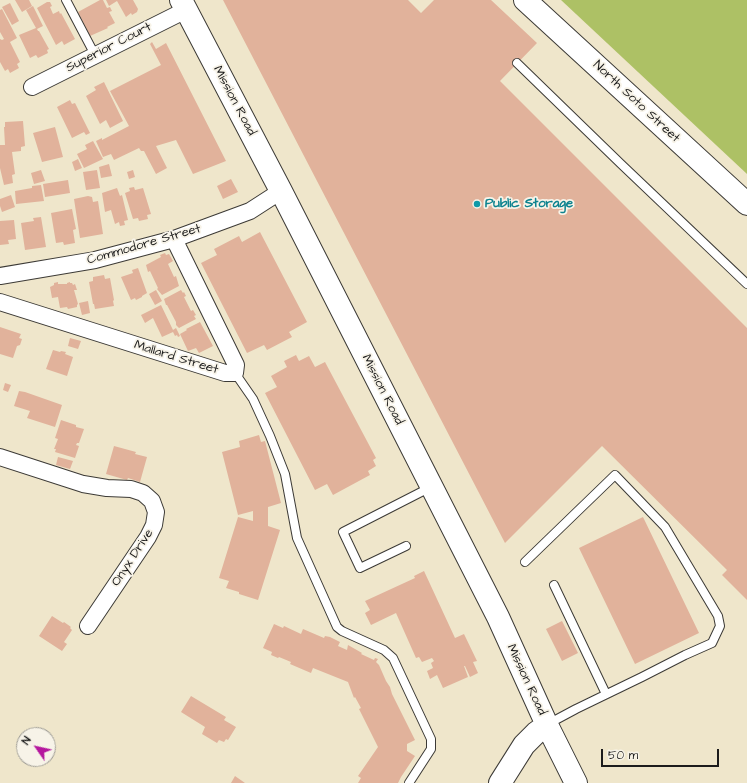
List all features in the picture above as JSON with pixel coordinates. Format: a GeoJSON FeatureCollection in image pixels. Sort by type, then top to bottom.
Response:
{"type":"FeatureCollection","features":[{"type":"Feature","properties":{"kind":"main road","name":"North Soto Street"},"geometry":{"type":"LineString","coordinates":[[525,0],[747,204]]}},
{"type":"Feature","properties":{"kind":"main road","name":"Mission Road"},"geometry":{"type":"LineString","coordinates":[[183,5],[281,191],[498,617],[547,725],[576,783]]}},
{"type":"Feature","properties":{"kind":"main road"},"geometry":{"type":"LineString","coordinates":[[500,783],[524,745],[547,725]]}},
{"type":"Feature","properties":{"kind":"street","name":"Superior Court"},"geometry":{"type":"LineString","coordinates":[[32,87],[95,55],[183,5]]}},
{"type":"Feature","properties":{"kind":"street","name":"Commodore Street"},"geometry":{"type":"LineString","coordinates":[[0,276],[95,260],[174,239],[250,211],[281,191]]}},
{"type":"Feature","properties":{"kind":"street","name":"Mallard Street"},"geometry":{"type":"LineString","coordinates":[[0,302],[225,373],[235,373],[236,366],[174,239]]}},
{"type":"Feature","properties":{"kind":"street","name":"Onyx Drive"},"geometry":{"type":"LineString","coordinates":[[0,457],[83,484],[107,488],[131,489],[143,493],[152,500],[156,512],[154,525],[148,537],[88,626]]}},
{"type":"Feature","properties":{"kind":"lane"},"geometry":{"type":"LineString","coordinates":[[66,0],[95,55]]}},
{"type":"Feature","properties":{"kind":"lane"},"geometry":{"type":"LineString","coordinates":[[517,63],[747,284]]}},
{"type":"Feature","properties":{"kind":"lane"},"geometry":{"type":"LineString","coordinates":[[235,373],[253,399],[275,449],[285,474],[297,538],[337,627],[342,631],[384,650],[393,658],[431,739],[431,748],[409,783]]}},
{"type":"Feature","properties":{"kind":"lane"},"geometry":{"type":"LineString","coordinates":[[525,562],[615,475],[665,527],[718,616],[720,626],[712,643],[606,694],[547,725]]}},
{"type":"Feature","properties":{"kind":"lane"},"geometry":{"type":"LineString","coordinates":[[406,546],[360,568],[343,532],[432,487]]}},
{"type":"Feature","properties":{"kind":"lane"},"geometry":{"type":"LineString","coordinates":[[554,585],[606,694]]}},
{"type":"Feature","properties":{"kind":"green space"},"geometry":{"type":"Polygon","coordinates":[[[561,0],[747,0],[747,174],[561,0]]]}},
{"type":"Feature","properties":{"kind":"building"},"geometry":{"type":"Polygon","coordinates":[[[15,0],[29,0],[32,6],[22,12],[15,0]]]}},
{"type":"Feature","properties":{"kind":"building"},"geometry":{"type":"Polygon","coordinates":[[[100,0],[103,0],[107,8],[110,7],[112,11],[109,12],[115,23],[107,27],[108,28],[90,36],[78,12],[100,0]]]}},
{"type":"Feature","properties":{"kind":"building"},"geometry":{"type":"Polygon","coordinates":[[[106,0],[133,0],[138,9],[137,12],[132,15],[131,13],[126,17],[117,1],[109,6],[106,0]]]}},
{"type":"Feature","properties":{"kind":"building","name":"Public Storage"},"geometry":{"type":"Polygon","coordinates":[[[223,0],[408,0],[421,13],[434,0],[491,0],[537,43],[500,81],[747,328],[747,600],[722,575],[727,570],[602,446],[505,543],[223,0]]]}},
{"type":"Feature","properties":{"kind":"building"},"geometry":{"type":"Polygon","coordinates":[[[47,2],[50,2],[52,6],[50,7],[53,14],[59,11],[60,14],[61,13],[75,39],[64,45],[62,41],[56,45],[37,8],[47,2]]]}},
{"type":"Feature","properties":{"kind":"building"},"geometry":{"type":"Polygon","coordinates":[[[10,3],[19,21],[12,25],[2,7],[10,3]]]}},
{"type":"Feature","properties":{"kind":"building"},"geometry":{"type":"Polygon","coordinates":[[[33,6],[43,26],[37,29],[49,49],[47,50],[48,53],[38,58],[36,55],[30,58],[19,35],[36,28],[26,10],[33,6]]]}},
{"type":"Feature","properties":{"kind":"building"},"geometry":{"type":"Polygon","coordinates":[[[2,9],[17,38],[10,42],[20,62],[17,64],[19,68],[10,73],[8,69],[5,71],[0,62],[0,39],[4,39],[0,32],[0,10],[2,9]]]}},
{"type":"Feature","properties":{"kind":"building"},"geometry":{"type":"Polygon","coordinates":[[[152,42],[156,49],[166,43],[226,161],[193,174],[176,140],[156,146],[167,168],[156,174],[144,151],[141,151],[139,148],[114,160],[111,154],[103,157],[96,141],[102,138],[102,140],[129,126],[110,91],[161,65],[150,44],[152,42]]]}},
{"type":"Feature","properties":{"kind":"building"},"geometry":{"type":"Polygon","coordinates":[[[104,82],[123,121],[110,128],[106,120],[100,124],[86,96],[96,90],[94,87],[104,82]]]}},
{"type":"Feature","properties":{"kind":"building"},"geometry":{"type":"Polygon","coordinates":[[[70,100],[72,104],[75,103],[90,133],[86,135],[84,132],[72,138],[57,107],[70,100]]]}},
{"type":"Feature","properties":{"kind":"building"},"geometry":{"type":"Polygon","coordinates":[[[23,121],[25,146],[21,147],[21,151],[12,152],[15,174],[12,175],[13,183],[4,185],[0,168],[0,145],[5,145],[5,122],[23,121]]]}},
{"type":"Feature","properties":{"kind":"building"},"geometry":{"type":"Polygon","coordinates":[[[55,127],[63,157],[42,162],[33,133],[55,127]]]}},
{"type":"Feature","properties":{"kind":"building"},"geometry":{"type":"Polygon","coordinates":[[[93,141],[103,159],[84,168],[77,154],[87,149],[85,145],[93,141]]]}},
{"type":"Feature","properties":{"kind":"building"},"geometry":{"type":"Polygon","coordinates":[[[78,159],[82,168],[75,171],[72,162],[78,159]]]}},
{"type":"Feature","properties":{"kind":"building"},"geometry":{"type":"Polygon","coordinates":[[[109,164],[112,176],[101,178],[99,167],[109,164]]]}},
{"type":"Feature","properties":{"kind":"building"},"geometry":{"type":"Polygon","coordinates":[[[41,170],[45,181],[34,184],[31,173],[41,170]]]}},
{"type":"Feature","properties":{"kind":"building"},"geometry":{"type":"Polygon","coordinates":[[[97,170],[100,188],[86,190],[83,172],[97,170]]]}},
{"type":"Feature","properties":{"kind":"building"},"geometry":{"type":"Polygon","coordinates":[[[133,170],[135,177],[129,179],[127,172],[133,170]]]}},
{"type":"Feature","properties":{"kind":"building"},"geometry":{"type":"Polygon","coordinates":[[[231,179],[238,192],[223,199],[217,186],[231,179]]]}},
{"type":"Feature","properties":{"kind":"building"},"geometry":{"type":"Polygon","coordinates":[[[68,180],[70,193],[45,197],[43,184],[68,180]]]}},
{"type":"Feature","properties":{"kind":"building"},"geometry":{"type":"Polygon","coordinates":[[[41,185],[44,201],[16,204],[15,191],[41,185]]]}},
{"type":"Feature","properties":{"kind":"building"},"geometry":{"type":"Polygon","coordinates":[[[134,187],[135,190],[143,188],[151,214],[147,215],[148,219],[139,221],[138,218],[133,219],[125,193],[130,191],[129,188],[134,187]]]}},
{"type":"Feature","properties":{"kind":"building"},"geometry":{"type":"Polygon","coordinates":[[[117,188],[120,196],[122,195],[128,220],[124,221],[125,225],[120,226],[119,222],[115,224],[111,210],[105,212],[102,193],[117,188]]]}},
{"type":"Feature","properties":{"kind":"building"},"geometry":{"type":"Polygon","coordinates":[[[11,195],[15,207],[2,212],[0,199],[11,195]]]}},
{"type":"Feature","properties":{"kind":"building"},"geometry":{"type":"Polygon","coordinates":[[[88,196],[92,197],[93,202],[98,201],[103,234],[80,238],[74,199],[88,196]]]}},
{"type":"Feature","properties":{"kind":"building"},"geometry":{"type":"Polygon","coordinates":[[[72,209],[76,229],[73,230],[75,243],[64,245],[63,242],[56,243],[51,213],[72,209]]]}},
{"type":"Feature","properties":{"kind":"building"},"geometry":{"type":"Polygon","coordinates":[[[41,217],[46,247],[25,250],[21,223],[34,221],[33,218],[41,217]]]}},
{"type":"Feature","properties":{"kind":"building"},"geometry":{"type":"Polygon","coordinates":[[[14,220],[16,239],[8,240],[9,244],[0,245],[0,221],[14,220]]]}},
{"type":"Feature","properties":{"kind":"building"},"geometry":{"type":"Polygon","coordinates":[[[260,232],[307,322],[289,332],[292,337],[267,350],[264,345],[247,353],[201,263],[217,255],[214,249],[239,236],[242,242],[260,232]]]}},
{"type":"Feature","properties":{"kind":"building"},"geometry":{"type":"Polygon","coordinates":[[[165,253],[166,255],[169,254],[173,261],[168,264],[174,277],[176,276],[179,286],[162,295],[157,289],[158,288],[150,271],[148,272],[146,265],[161,257],[160,255],[165,253]]]}},
{"type":"Feature","properties":{"kind":"building"},"geometry":{"type":"Polygon","coordinates":[[[138,268],[147,293],[136,300],[135,298],[131,300],[121,277],[133,273],[132,270],[138,268]]]}},
{"type":"Feature","properties":{"kind":"building"},"geometry":{"type":"Polygon","coordinates":[[[104,275],[105,279],[110,278],[114,306],[95,309],[89,282],[93,281],[93,277],[104,275]]]}},
{"type":"Feature","properties":{"kind":"building"},"geometry":{"type":"Polygon","coordinates":[[[58,282],[58,284],[67,284],[70,282],[73,285],[75,284],[77,290],[74,290],[78,304],[77,307],[68,309],[67,307],[60,308],[58,297],[52,298],[50,287],[54,285],[54,283],[58,282]]]}},
{"type":"Feature","properties":{"kind":"building"},"geometry":{"type":"Polygon","coordinates":[[[156,290],[162,301],[155,305],[149,294],[156,290]]]}},
{"type":"Feature","properties":{"kind":"building"},"geometry":{"type":"Polygon","coordinates":[[[181,290],[186,296],[184,297],[191,311],[193,310],[196,315],[194,316],[196,319],[179,328],[176,325],[176,322],[164,299],[181,290]]]}},
{"type":"Feature","properties":{"kind":"building"},"geometry":{"type":"Polygon","coordinates":[[[88,301],[90,313],[82,315],[79,303],[88,301]]]}},
{"type":"Feature","properties":{"kind":"building"},"geometry":{"type":"Polygon","coordinates":[[[161,305],[173,330],[176,328],[180,336],[175,336],[173,332],[162,337],[153,318],[145,323],[141,315],[161,305]]]}},
{"type":"Feature","properties":{"kind":"building"},"geometry":{"type":"Polygon","coordinates":[[[200,322],[213,346],[199,353],[196,348],[188,351],[180,334],[187,330],[186,329],[200,322]]]}},
{"type":"Feature","properties":{"kind":"building"},"geometry":{"type":"Polygon","coordinates":[[[0,327],[21,334],[19,338],[22,339],[20,345],[17,346],[13,358],[0,354],[0,327]]]}},
{"type":"Feature","properties":{"kind":"building"},"geometry":{"type":"Polygon","coordinates":[[[70,338],[81,341],[78,349],[68,346],[70,338]]]}},
{"type":"Feature","properties":{"kind":"building"},"geometry":{"type":"Polygon","coordinates":[[[53,350],[66,352],[65,354],[73,357],[67,376],[46,369],[53,350]]]}},
{"type":"Feature","properties":{"kind":"building"},"geometry":{"type":"Polygon","coordinates":[[[296,355],[299,361],[309,356],[315,367],[325,362],[376,458],[373,460],[376,466],[368,471],[370,475],[333,495],[327,484],[315,490],[265,393],[277,387],[271,376],[287,367],[284,361],[296,355]]]}},
{"type":"Feature","properties":{"kind":"building"},"geometry":{"type":"Polygon","coordinates":[[[5,383],[11,385],[8,392],[3,390],[5,383]]]}},
{"type":"Feature","properties":{"kind":"building"},"geometry":{"type":"Polygon","coordinates":[[[19,391],[62,405],[55,427],[27,418],[30,411],[14,406],[19,391]]]}},
{"type":"Feature","properties":{"kind":"building"},"geometry":{"type":"Polygon","coordinates":[[[61,420],[84,429],[79,443],[76,445],[79,446],[75,458],[55,452],[56,449],[54,449],[58,439],[55,438],[61,420]]]}},
{"type":"Feature","properties":{"kind":"building"},"geometry":{"type":"Polygon","coordinates":[[[259,435],[261,442],[265,441],[281,503],[268,507],[268,526],[280,530],[258,600],[226,588],[229,581],[219,578],[238,517],[253,521],[253,511],[238,515],[222,452],[240,447],[239,441],[259,435]]]}},
{"type":"Feature","properties":{"kind":"building"},"geometry":{"type":"Polygon","coordinates":[[[114,446],[136,452],[135,454],[147,457],[140,482],[106,474],[114,446]]]}},
{"type":"Feature","properties":{"kind":"building"},"geometry":{"type":"Polygon","coordinates":[[[58,457],[73,461],[70,469],[56,465],[58,457]]]}},
{"type":"Feature","properties":{"kind":"building"},"geometry":{"type":"Polygon","coordinates":[[[643,517],[699,633],[635,664],[579,548],[643,517]]]}},
{"type":"Feature","properties":{"kind":"building"},"geometry":{"type":"Polygon","coordinates":[[[424,571],[455,638],[464,634],[477,661],[473,662],[478,673],[470,677],[464,666],[468,677],[443,688],[437,675],[430,679],[427,671],[433,668],[431,663],[434,661],[432,658],[422,662],[419,657],[416,658],[396,613],[371,625],[365,613],[370,610],[365,601],[415,578],[414,576],[424,571]]]}},
{"type":"Feature","properties":{"kind":"building"},"geometry":{"type":"Polygon","coordinates":[[[52,616],[63,623],[64,622],[71,627],[70,628],[72,630],[64,642],[67,644],[62,651],[39,636],[52,616]]]}},
{"type":"Feature","properties":{"kind":"building"},"geometry":{"type":"Polygon","coordinates":[[[562,621],[578,653],[562,661],[546,629],[562,621]]]}},
{"type":"Feature","properties":{"kind":"building"},"geometry":{"type":"Polygon","coordinates":[[[274,624],[283,628],[284,626],[301,634],[303,629],[324,638],[325,636],[330,637],[340,642],[338,646],[347,650],[348,645],[362,653],[361,654],[374,660],[375,658],[378,659],[376,662],[390,687],[415,740],[407,744],[407,751],[415,756],[398,783],[358,783],[361,778],[358,776],[378,747],[359,709],[361,708],[355,697],[354,698],[348,682],[313,668],[311,673],[290,664],[291,662],[271,655],[272,652],[263,648],[274,624]]]}},
{"type":"Feature","properties":{"kind":"building"},"geometry":{"type":"Polygon","coordinates":[[[191,696],[226,717],[224,720],[236,727],[228,740],[226,739],[224,742],[219,740],[217,743],[202,734],[205,727],[181,712],[191,696]]]}},
{"type":"Feature","properties":{"kind":"building"},"geometry":{"type":"Polygon","coordinates":[[[235,776],[245,783],[231,783],[235,776]]]}},
{"type":"Feature","properties":{"kind":"place","name":"Public Storage"},"geometry":{"type":"Point","coordinates":[477,204]}}]}
